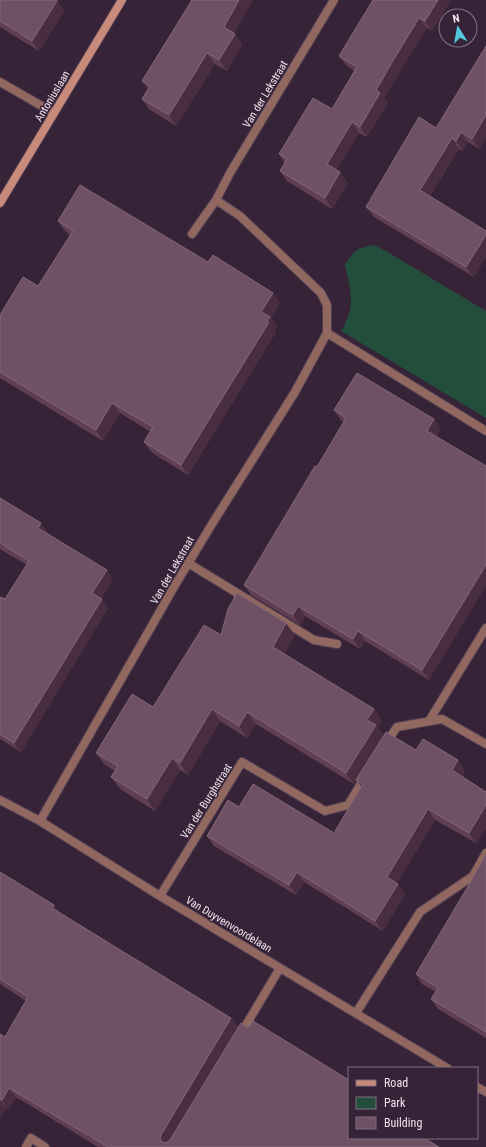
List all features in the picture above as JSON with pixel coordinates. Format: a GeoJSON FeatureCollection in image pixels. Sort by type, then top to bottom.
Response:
{"type":"FeatureCollection","features":[{"type":"Feature","properties":{"kind":"main road","name":"Antoniuslaan"},"geometry":{"type":"LineString","coordinates":[[0,203],[122,0]]}},
{"type":"Feature","properties":{"kind":"street","name":"Van der Lekstraat"},"geometry":{"type":"LineString","coordinates":[[192,234],[216,200],[230,173],[334,0]]}},
{"type":"Feature","properties":{"kind":"street"},"geometry":{"type":"LineString","coordinates":[[0,82],[54,113]]}},
{"type":"Feature","properties":{"kind":"street","name":"Van der Lekstraat"},"geometry":{"type":"LineString","coordinates":[[40,821],[188,563],[295,392],[327,333],[327,305],[321,292],[240,216],[216,200]]}},
{"type":"Feature","properties":{"kind":"street"},"geometry":{"type":"LineString","coordinates":[[327,333],[486,431]]}},
{"type":"Feature","properties":{"kind":"street"},"geometry":{"type":"LineString","coordinates":[[188,563],[314,640],[337,644]]}},
{"type":"Feature","properties":{"kind":"street"},"geometry":{"type":"LineString","coordinates":[[429,721],[486,628]]}},
{"type":"Feature","properties":{"kind":"street"},"geometry":{"type":"LineString","coordinates":[[380,753],[396,727],[442,719],[486,744]]}},
{"type":"Feature","properties":{"kind":"street","name":"Van der Burghstraat"},"geometry":{"type":"LineString","coordinates":[[160,896],[242,762],[325,811],[348,805],[368,772]]}},
{"type":"Feature","properties":{"kind":"street","name":"Van Duyvenvoordelaan"},"geometry":{"type":"LineString","coordinates":[[0,800],[40,821],[160,896],[445,1067]]}},
{"type":"Feature","properties":{"kind":"street"},"geometry":{"type":"LineString","coordinates":[[356,1013],[420,912],[473,876],[486,853]]}},
{"type":"Feature","properties":{"kind":"street"},"geometry":{"type":"LineString","coordinates":[[236,1040],[280,968]]}},
{"type":"Feature","properties":{"kind":"street"},"geometry":{"type":"LineString","coordinates":[[26,1147],[32,1138],[45,1147]]}},
{"type":"Feature","properties":{"kind":"green space"},"geometry":{"type":"Polygon","coordinates":[[[374,245],[486,311],[486,418],[341,331],[346,322],[351,306],[350,290],[345,264],[356,250],[374,245]]]}},
{"type":"Feature","properties":{"kind":"building"},"geometry":{"type":"Polygon","coordinates":[[[0,0],[57,1],[32,41],[0,21],[0,0]]]}},
{"type":"Feature","properties":{"kind":"building"},"geometry":{"type":"Polygon","coordinates":[[[192,0],[239,0],[224,27],[235,34],[219,60],[207,53],[169,115],[142,99],[150,86],[142,81],[192,0]]]}},
{"type":"Feature","properties":{"kind":"building"},"geometry":{"type":"Polygon","coordinates":[[[373,0],[438,0],[425,21],[419,18],[376,90],[380,93],[360,127],[352,122],[327,164],[340,172],[325,198],[280,171],[287,159],[279,154],[313,98],[332,109],[357,67],[339,56],[373,0]]]}},
{"type":"Feature","properties":{"kind":"building"},"geometry":{"type":"Polygon","coordinates":[[[486,46],[486,115],[472,139],[461,132],[456,141],[452,138],[420,190],[486,231],[486,235],[466,267],[366,207],[419,117],[436,128],[486,46]]]}},
{"type":"Feature","properties":{"kind":"building"},"geometry":{"type":"Polygon","coordinates":[[[80,185],[208,262],[213,255],[273,293],[261,312],[270,317],[267,321],[269,322],[181,465],[144,442],[153,427],[112,403],[96,430],[0,372],[0,315],[23,277],[38,286],[73,231],[58,221],[80,185]]]}},
{"type":"Feature","properties":{"kind":"building"},"geometry":{"type":"Polygon","coordinates":[[[357,373],[434,419],[427,431],[486,466],[486,565],[422,670],[358,631],[353,639],[298,606],[293,615],[244,585],[315,466],[317,467],[346,418],[334,410],[357,373]]]}},
{"type":"Feature","properties":{"kind":"building"},"geometry":{"type":"Polygon","coordinates":[[[0,498],[41,523],[38,528],[107,570],[92,593],[102,599],[14,743],[0,734],[0,597],[5,599],[29,561],[0,543],[0,498]]]}},
{"type":"Feature","properties":{"kind":"building"},"geometry":{"type":"Polygon","coordinates":[[[237,593],[286,623],[273,647],[374,709],[367,720],[376,725],[346,773],[247,712],[239,726],[212,709],[180,763],[172,758],[147,799],[111,777],[118,766],[96,753],[132,694],[153,707],[204,625],[221,635],[228,609],[237,593]]]}},
{"type":"Feature","properties":{"kind":"building"},"geometry":{"type":"Polygon","coordinates":[[[386,732],[416,750],[423,739],[458,760],[452,770],[486,792],[486,805],[469,833],[428,809],[387,877],[398,884],[375,921],[297,872],[289,885],[207,836],[228,800],[239,807],[253,784],[334,833],[363,784],[356,780],[386,732]]]}},
{"type":"Feature","properties":{"kind":"building"},"geometry":{"type":"Polygon","coordinates":[[[486,854],[486,1032],[431,999],[438,988],[416,974],[486,854]]]}},
{"type":"Feature","properties":{"kind":"building"},"geometry":{"type":"Polygon","coordinates":[[[0,872],[54,905],[52,908],[231,1018],[161,1135],[160,1138],[162,1142],[166,1143],[170,1140],[241,1023],[248,1028],[253,1021],[348,1079],[348,1139],[426,1139],[439,1147],[108,1147],[9,1088],[2,1100],[0,1099],[0,1034],[5,1037],[28,997],[0,979],[0,872]]]}}]}
